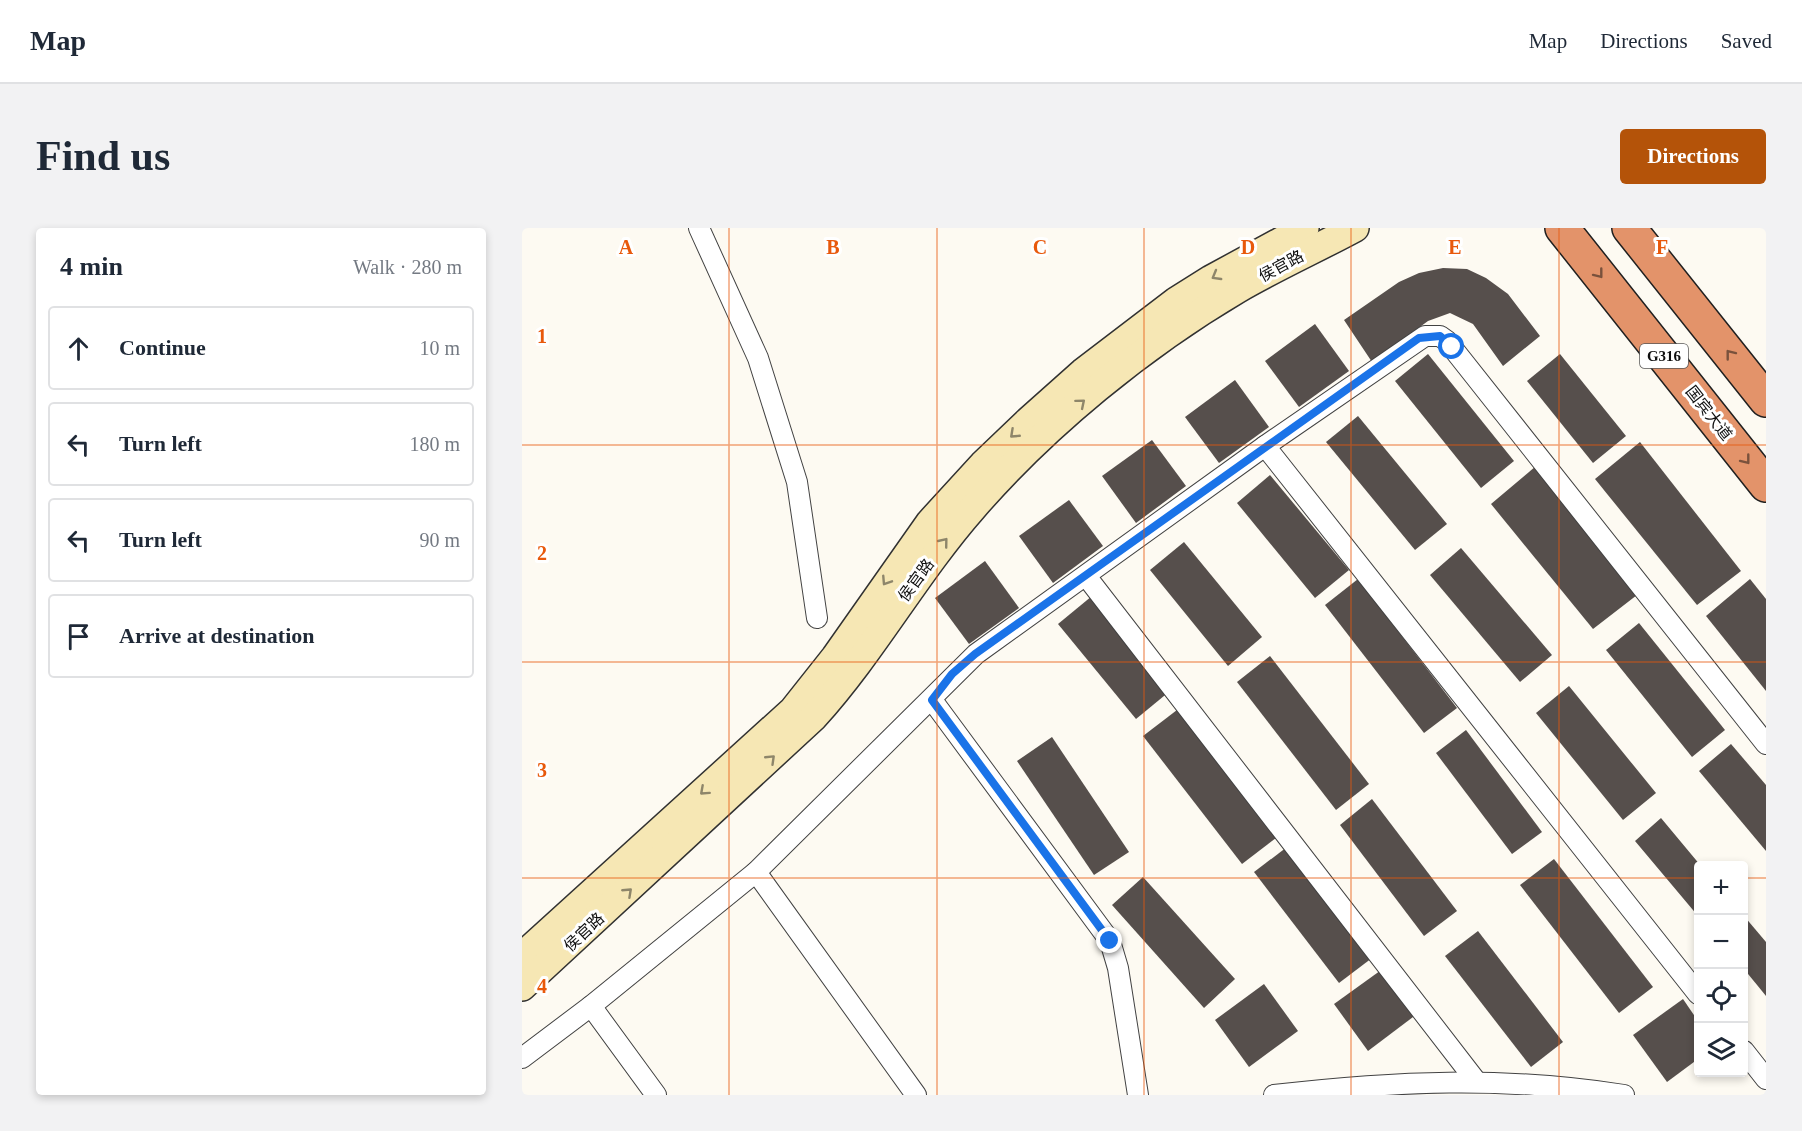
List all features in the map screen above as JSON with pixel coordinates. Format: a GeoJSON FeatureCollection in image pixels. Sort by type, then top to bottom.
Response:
{"type":"FeatureCollection","features":[{"type":"Feature","properties":{"kind":"highway","name":"国宾大道"},"geometry":{"type":"LineString","coordinates":[[1562,228],[1766,485]]}},
{"type":"Feature","properties":{"kind":"highway"},"geometry":{"type":"LineString","coordinates":[[1629,228],[1766,400]]}},
{"type":"Feature","properties":{"kind":"main road","name":"侯官路"},"geometry":{"type":"LineString","coordinates":[[522,956],[793,710],[835,657],[930,522],[983,464],[1020,428],[1083,372],[1176,301],[1210,279],[1305,228]]}},
{"type":"Feature","properties":{"kind":"main road","name":"侯官路"},"geometry":{"type":"LineString","coordinates":[[522,987],[814,717],[835,695],[930,559],[966,515],[1019,460],[1073,410],[1114,376],[1205,310],[1354,228]]}},
{"type":"Feature","properties":{"kind":"street"},"geometry":{"type":"LineString","coordinates":[[699,228],[758,358],[797,482],[817,618]]}},
{"type":"Feature","properties":{"kind":"street"},"geometry":{"type":"LineString","coordinates":[[522,1058],[591,1006],[756,872],[932,700],[952,674],[969,659],[1419,338],[1440,336],[1452,347],[1766,744]]}},
{"type":"Feature","properties":{"kind":"street"},"geometry":{"type":"LineString","coordinates":[[1265,447],[1694,989]]}},
{"type":"Feature","properties":{"kind":"street"},"geometry":{"type":"LineString","coordinates":[[1086,576],[1476,1081]]}},
{"type":"Feature","properties":{"kind":"street"},"geometry":{"type":"LineString","coordinates":[[932,700],[1110,941],[1118,968],[1138,1095]]}},
{"type":"Feature","properties":{"kind":"street"},"geometry":{"type":"LineString","coordinates":[[756,872],[916,1095]]}},
{"type":"Feature","properties":{"kind":"street"},"geometry":{"type":"LineString","coordinates":[[591,1006],[656,1095]]}},
{"type":"Feature","properties":{"kind":"street"},"geometry":{"type":"LineString","coordinates":[[1748,1057],[1766,1079]]}},
{"type":"Feature","properties":{"kind":"street"},"geometry":{"type":"LineString","coordinates":[[1274,1095],[1374,1084],[1476,1081],[1624,1095]]}},
{"type":"Feature","properties":{"kind":"building"},"geometry":{"type":"Polygon","coordinates":[[[1443,268],[1467,269],[1486,278],[1508,294],[1540,336],[1503,366],[1473,324],[1450,313],[1428,321],[1372,362],[1344,320],[1399,282],[1419,273],[1443,268]]]}},
{"type":"Feature","properties":{"kind":"building"},"geometry":{"type":"Polygon","coordinates":[[[1315,324],[1349,371],[1299,407],[1265,361],[1315,324]]]}},
{"type":"Feature","properties":{"kind":"building"},"geometry":{"type":"Polygon","coordinates":[[[1428,354],[1514,461],[1481,488],[1395,381],[1428,354]]]}},
{"type":"Feature","properties":{"kind":"building"},"geometry":{"type":"Polygon","coordinates":[[[1560,354],[1626,436],[1593,463],[1527,381],[1560,354]]]}},
{"type":"Feature","properties":{"kind":"building"},"geometry":{"type":"Polygon","coordinates":[[[1235,380],[1269,427],[1219,463],[1185,417],[1235,380]]]}},
{"type":"Feature","properties":{"kind":"building"},"geometry":{"type":"Polygon","coordinates":[[[1358,416],[1447,524],[1415,550],[1326,442],[1358,416]]]}},
{"type":"Feature","properties":{"kind":"building"},"geometry":{"type":"Polygon","coordinates":[[[1152,440],[1186,486],[1136,523],[1102,476],[1152,440]]]}},
{"type":"Feature","properties":{"kind":"building"},"geometry":{"type":"Polygon","coordinates":[[[1640,442],[1741,571],[1697,605],[1595,479],[1640,442]]]}},
{"type":"Feature","properties":{"kind":"building"},"geometry":{"type":"Polygon","coordinates":[[[1536,466],[1637,595],[1593,629],[1491,504],[1536,466]]]}},
{"type":"Feature","properties":{"kind":"building"},"geometry":{"type":"Polygon","coordinates":[[[1270,475],[1349,570],[1315,598],[1237,503],[1270,475]]]}},
{"type":"Feature","properties":{"kind":"building"},"geometry":{"type":"Polygon","coordinates":[[[1069,500],[1103,546],[1053,583],[1019,536],[1069,500]]]}},
{"type":"Feature","properties":{"kind":"building"},"geometry":{"type":"Polygon","coordinates":[[[1184,542],[1262,637],[1228,666],[1150,570],[1184,542]]]}},
{"type":"Feature","properties":{"kind":"building"},"geometry":{"type":"Polygon","coordinates":[[[1461,548],[1552,655],[1520,682],[1430,575],[1461,548]]]}},
{"type":"Feature","properties":{"kind":"building"},"geometry":{"type":"Polygon","coordinates":[[[985,561],[1019,608],[969,644],[935,598],[985,561]]]}},
{"type":"Feature","properties":{"kind":"building"},"geometry":{"type":"Polygon","coordinates":[[[1358,579],[1457,708],[1424,733],[1325,605],[1358,579]]]}},
{"type":"Feature","properties":{"kind":"building"},"geometry":{"type":"Polygon","coordinates":[[[1750,579],[1766,599],[1766,691],[1706,616],[1750,579]]]}},
{"type":"Feature","properties":{"kind":"building"},"geometry":{"type":"Polygon","coordinates":[[[1092,596],[1170,691],[1136,719],[1058,624],[1092,596]]]}},
{"type":"Feature","properties":{"kind":"building"},"geometry":{"type":"Polygon","coordinates":[[[1639,623],[1725,730],[1692,757],[1606,650],[1639,623]]]}},
{"type":"Feature","properties":{"kind":"building"},"geometry":{"type":"Polygon","coordinates":[[[1270,656],[1369,784],[1336,810],[1237,682],[1270,656]]]}},
{"type":"Feature","properties":{"kind":"building"},"geometry":{"type":"Polygon","coordinates":[[[1569,686],[1656,793],[1623,820],[1536,713],[1569,686]]]}},
{"type":"Feature","properties":{"kind":"building"},"geometry":{"type":"Polygon","coordinates":[[[1177,710],[1276,838],[1242,864],[1143,736],[1177,710]]]}},
{"type":"Feature","properties":{"kind":"building"},"geometry":{"type":"Polygon","coordinates":[[[1466,730],[1542,832],[1512,854],[1436,753],[1466,730]]]}},
{"type":"Feature","properties":{"kind":"building"},"geometry":{"type":"Polygon","coordinates":[[[1052,737],[1129,852],[1094,875],[1017,761],[1052,737]]]}},
{"type":"Feature","properties":{"kind":"building"},"geometry":{"type":"Polygon","coordinates":[[[1731,744],[1766,785],[1766,851],[1699,771],[1731,744]]]}},
{"type":"Feature","properties":{"kind":"building"},"geometry":{"type":"Polygon","coordinates":[[[1372,799],[1457,911],[1424,936],[1340,825],[1372,799]]]}},
{"type":"Feature","properties":{"kind":"building"},"geometry":{"type":"Polygon","coordinates":[[[1661,818],[1697,861],[1694,861],[1694,911],[1635,841],[1661,818]]]}},
{"type":"Feature","properties":{"kind":"building"},"geometry":{"type":"Polygon","coordinates":[[[1287,847],[1372,958],[1339,983],[1254,872],[1287,847]]]}},
{"type":"Feature","properties":{"kind":"building"},"geometry":{"type":"Polygon","coordinates":[[[1554,859],[1653,987],[1619,1013],[1520,885],[1554,859]]]}},
{"type":"Feature","properties":{"kind":"building"},"geometry":{"type":"Polygon","coordinates":[[[1143,877],[1235,979],[1204,1008],[1112,905],[1143,877]]]}},
{"type":"Feature","properties":{"kind":"building"},"geometry":{"type":"Polygon","coordinates":[[[1748,921],[1766,942],[1766,996],[1748,974],[1748,921]]]}},
{"type":"Feature","properties":{"kind":"building"},"geometry":{"type":"Polygon","coordinates":[[[1478,931],[1563,1042],[1531,1067],[1445,956],[1478,931]]]}},
{"type":"Feature","properties":{"kind":"building"},"geometry":{"type":"Polygon","coordinates":[[[1384,968],[1417,1014],[1368,1051],[1334,1004],[1384,968]]]}},
{"type":"Feature","properties":{"kind":"building"},"geometry":{"type":"Polygon","coordinates":[[[1264,984],[1298,1031],[1249,1067],[1215,1020],[1264,984]]]}},
{"type":"Feature","properties":{"kind":"building"},"geometry":{"type":"Polygon","coordinates":[[[1683,999],[1694,1015],[1694,1062],[1667,1082],[1633,1035],[1683,999]]]}},
{"type":"Feature","properties":{"kind":"route"},"geometry":{"type":"LineString","coordinates":[[1110,941],[932,700],[952,674],[975,654],[1419,338],[1440,336],[1452,347]]}}]}
